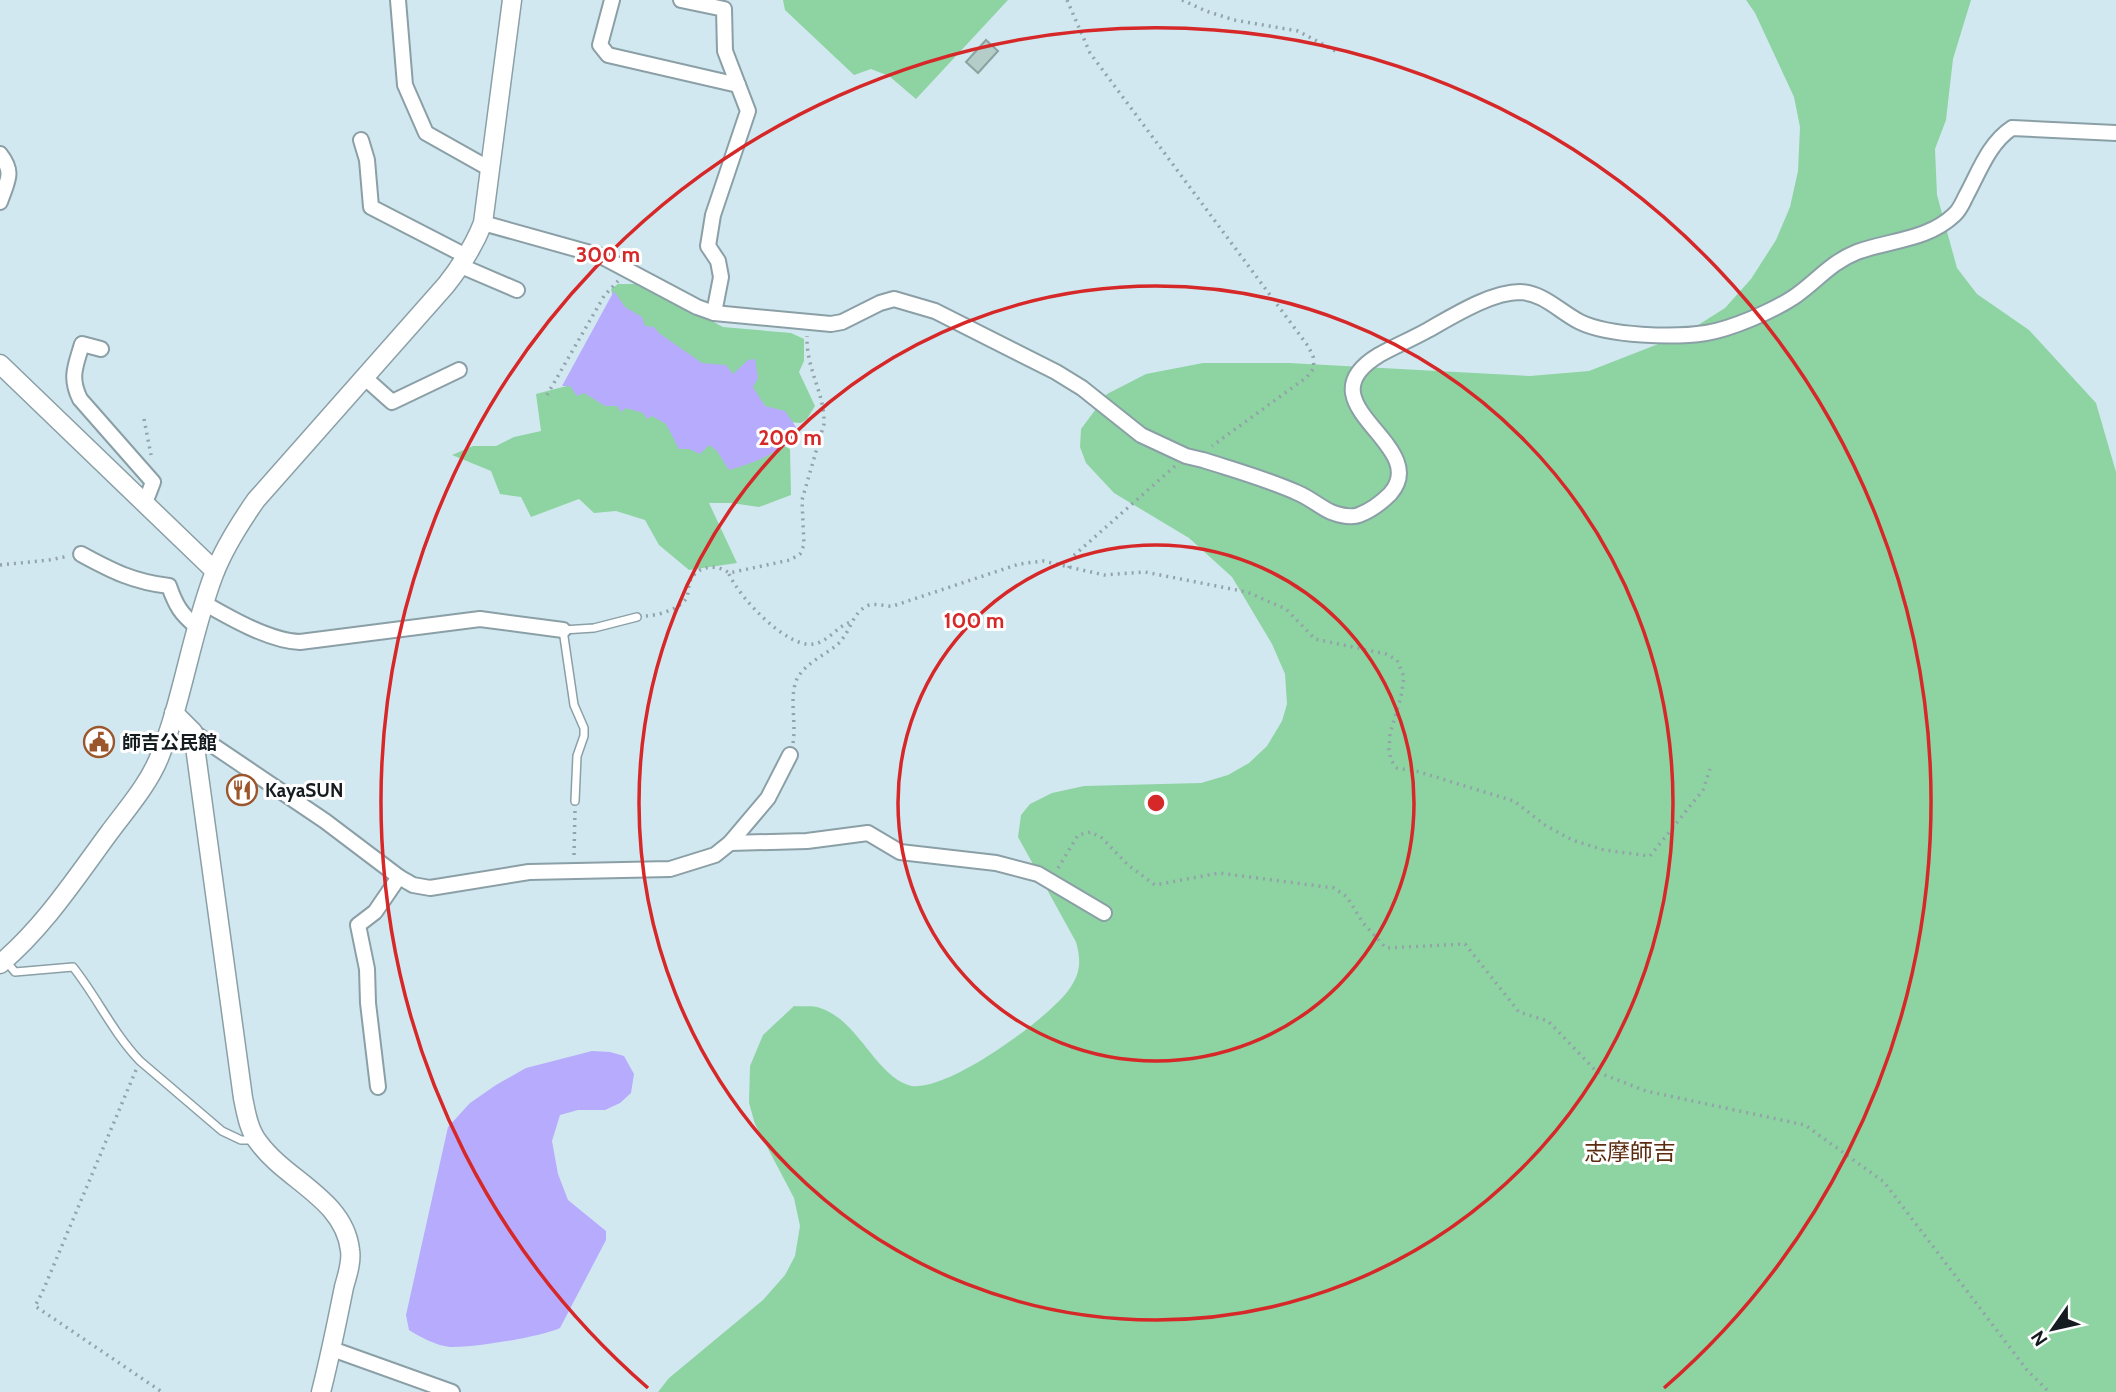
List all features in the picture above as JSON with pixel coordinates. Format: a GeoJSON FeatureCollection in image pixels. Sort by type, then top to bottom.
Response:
{"type":"FeatureCollection","features":[{"type":"Feature","properties":{"kind":"street"},"geometry":{"type":"LineString","coordinates":[[398,0],[405,85],[426,133],[490,169]]}},
{"type":"Feature","properties":{"kind":"street"},"geometry":{"type":"LineString","coordinates":[[3,962],[34,933],[136,797],[159,760],[204,603],[215,571],[238,526],[256,500],[463,261],[483,223],[512,0]]}},
{"type":"Feature","properties":{"kind":"street"},"geometry":{"type":"LineString","coordinates":[[612,0],[600,45],[608,55],[738,85]]}},
{"type":"Feature","properties":{"kind":"street"},"geometry":{"type":"LineString","coordinates":[[681,0],[724,5],[726,51],[748,111],[713,215],[708,246],[718,261],[721,277],[714,313]]}},
{"type":"Feature","properties":{"kind":"street"},"geometry":{"type":"LineString","coordinates":[[483,223],[601,256],[697,307],[714,313],[831,324],[842,322],[894,299],[935,311],[1056,372],[1082,388],[1141,435],[1186,456],[1299,493],[1332,512],[1354,517],[1377,507],[1396,487],[1401,473],[1397,459],[1353,398],[1353,382],[1360,369],[1378,356],[1448,318],[1496,297],[1519,292],[1538,295],[1579,321],[1602,330],[1657,335],[1707,333],[1755,317],[1793,298],[1835,262],[1857,252],[1920,235],[1941,226],[1957,212],[1992,147],[2002,134],[2012,128],[2116,133]]}},
{"type":"Feature","properties":{"kind":"street"},"geometry":{"type":"LineString","coordinates":[[361,140],[368,160],[370,207],[517,290]]}},
{"type":"Feature","properties":{"kind":"street"},"geometry":{"type":"LineString","coordinates":[[0,154],[10,174],[0,202]]}},
{"type":"Feature","properties":{"kind":"street"},"geometry":{"type":"LineString","coordinates":[[101,349],[82,344],[72,378],[74,388],[79,399],[153,482],[145,503]]}},
{"type":"Feature","properties":{"kind":"street"},"geometry":{"type":"LineString","coordinates":[[0,363],[215,571]]}},
{"type":"Feature","properties":{"kind":"street"},"geometry":{"type":"LineString","coordinates":[[364,377],[392,402],[459,370]]}},
{"type":"Feature","properties":{"kind":"street"},"geometry":{"type":"LineString","coordinates":[[81,554],[114,572],[144,583],[169,586],[183,615],[197,627]]}},
{"type":"Feature","properties":{"kind":"street"},"geometry":{"type":"LineString","coordinates":[[204,603],[286,641],[300,642],[480,619],[563,630]]}},
{"type":"Feature","properties":{"kind":"street"},"geometry":{"type":"LineString","coordinates":[[174,713],[194,732],[326,821],[399,877],[413,885],[430,888],[529,872],[670,869],[715,855],[730,843],[768,798],[790,755]]}},
{"type":"Feature","properties":{"kind":"street"},"geometry":{"type":"LineString","coordinates":[[194,732],[243,1098],[256,1140],[269,1155],[336,1212],[348,1236],[351,1254],[321,1392]]}},
{"type":"Feature","properties":{"kind":"street"},"geometry":{"type":"LineString","coordinates":[[730,843],[807,841],[869,833],[900,852],[996,863],[1038,874],[1104,913]]}},
{"type":"Feature","properties":{"kind":"street"},"geometry":{"type":"LineString","coordinates":[[377,1087],[367,969],[358,925],[375,912],[399,877]]}},
{"type":"Feature","properties":{"kind":"street"},"geometry":{"type":"LineString","coordinates":[[332,1349],[452,1392]]}},
{"type":"Feature","properties":{"kind":"lane"},"geometry":{"type":"LineString","coordinates":[[575,801],[578,756],[584,728],[574,705],[563,630],[594,628],[637,617]]}},
{"type":"Feature","properties":{"kind":"lane"},"geometry":{"type":"LineString","coordinates":[[3,962],[15,972],[73,967],[130,1051],[140,1061],[222,1131],[241,1140],[256,1140]]}},
{"type":"Feature","properties":{"kind":"path"},"geometry":{"type":"LineString","coordinates":[[1068,0],[1090,52],[1313,356],[1314,368],[1307,377],[1212,446],[1203,460]]}},
{"type":"Feature","properties":{"kind":"path"},"geometry":{"type":"LineString","coordinates":[[1182,0],[1234,20],[1298,31],[1339,53]]}},
{"type":"Feature","properties":{"kind":"path"},"geometry":{"type":"LineString","coordinates":[[547,395],[604,296],[628,270]]}},
{"type":"Feature","properties":{"kind":"path"},"geometry":{"type":"LineString","coordinates":[[729,573],[789,560],[800,554],[804,545],[802,500],[824,424],[824,412],[807,351],[807,323]]}},
{"type":"Feature","properties":{"kind":"path"},"geometry":{"type":"LineString","coordinates":[[144,419],[153,467],[148,474]]}},
{"type":"Feature","properties":{"kind":"path"},"geometry":{"type":"LineString","coordinates":[[1069,568],[1071,558],[1186,456]]}},
{"type":"Feature","properties":{"kind":"path"},"geometry":{"type":"LineString","coordinates":[[0,565],[49,561],[81,554]]}},
{"type":"Feature","properties":{"kind":"path"},"geometry":{"type":"LineString","coordinates":[[790,755],[794,740],[794,687],[801,673],[811,663],[845,636],[851,622],[864,606],[893,606],[1019,564],[1043,561],[1104,575],[1145,572],[1247,593],[1286,610],[1315,639],[1386,654],[1397,660],[1404,677],[1390,734],[1391,761],[1397,768],[1416,771],[1514,801],[1545,825],[1572,839],[1604,850],[1650,856],[1703,790],[1710,769]]}},
{"type":"Feature","properties":{"kind":"path"},"geometry":{"type":"LineString","coordinates":[[637,617],[653,615],[681,604],[688,597],[690,581],[709,567],[721,568],[729,573],[746,601],[783,634],[802,644],[816,644],[851,622]]}},
{"type":"Feature","properties":{"kind":"path"},"geometry":{"type":"LineString","coordinates":[[573,872],[575,801]]}},
{"type":"Feature","properties":{"kind":"path"},"geometry":{"type":"LineString","coordinates":[[1049,882],[1078,835],[1091,832],[1102,838],[1128,865],[1155,885],[1219,873],[1334,888],[1347,897],[1363,923],[1386,948],[1465,944],[1519,1012],[1548,1021],[1597,1072],[1646,1091],[1804,1125],[1884,1182],[2028,1370],[2049,1392]]}},
{"type":"Feature","properties":{"kind":"path"},"geometry":{"type":"LineString","coordinates":[[140,1061],[35,1306],[162,1392]]}},
{"type":"Feature","properties":{"kind":"green space"},"geometry":{"type":"Polygon","coordinates":[[[783,0],[1008,0],[916,99],[889,76],[871,69],[854,75],[785,10],[783,0]]]}},
{"type":"Feature","properties":{"kind":"green space"},"geometry":{"type":"Polygon","coordinates":[[[1746,0],[1971,0],[1953,59],[1946,120],[1935,149],[1937,195],[1957,268],[1977,294],[2029,330],[2096,403],[2116,472],[2116,1392],[658,1392],[669,1378],[763,1300],[785,1275],[795,1256],[800,1226],[794,1198],[755,1124],[749,1103],[750,1066],[763,1035],[794,1006],[820,1008],[845,1023],[885,1070],[908,1085],[924,1085],[945,1079],[995,1052],[1059,1001],[1074,982],[1079,966],[1076,942],[1018,837],[1021,815],[1030,804],[1052,793],[1084,786],[1201,783],[1228,775],[1249,763],[1267,746],[1282,721],[1287,704],[1285,674],[1272,644],[1232,577],[1189,538],[1114,493],[1086,463],[1080,447],[1081,429],[1107,394],[1146,374],[1203,363],[1289,363],[1530,376],[1589,371],[1684,334],[1725,308],[1751,279],[1776,240],[1790,207],[1798,171],[1800,127],[1794,97],[1755,13],[1746,0]]]}},
{"type":"Feature","properties":{"kind":"green space"},"geometry":{"type":"Polygon","coordinates":[[[618,284],[643,284],[723,327],[791,333],[804,339],[804,361],[799,372],[815,406],[807,419],[801,423],[785,422],[730,378],[671,350],[614,303],[611,289],[618,284]]]}},
{"type":"Feature","properties":{"kind":"green space"},"geometry":{"type":"Polygon","coordinates":[[[578,383],[774,441],[790,449],[791,495],[759,507],[709,503],[737,563],[689,570],[659,545],[645,520],[616,511],[594,513],[579,499],[531,517],[521,497],[500,494],[491,471],[452,455],[473,446],[496,446],[514,437],[541,431],[536,394],[578,383]]]}},
{"type":"Feature","properties":{"kind":"shaded area"},"geometry":{"type":"Polygon","coordinates":[[[614,291],[625,307],[642,317],[645,326],[654,327],[702,363],[726,365],[733,374],[748,360],[755,359],[758,378],[753,387],[765,406],[785,411],[796,427],[791,436],[768,456],[729,470],[717,451],[709,445],[700,454],[689,449],[679,449],[666,424],[652,416],[647,419],[643,413],[626,408],[621,412],[617,406],[605,406],[584,393],[577,396],[570,386],[562,386],[614,291]]]}},
{"type":"Feature","properties":{"kind":"shaded area"},"geometry":{"type":"Polygon","coordinates":[[[592,1051],[624,1056],[634,1074],[631,1093],[620,1103],[605,1110],[578,1110],[560,1115],[552,1141],[558,1174],[568,1200],[606,1231],[606,1240],[560,1328],[506,1341],[450,1347],[429,1341],[409,1330],[406,1315],[448,1127],[470,1103],[526,1068],[592,1051]]]}},
{"type":"Feature","properties":{"kind":"building"},"geometry":{"type":"Polygon","coordinates":[[[986,40],[998,51],[978,73],[966,62],[986,40]]]}},
{"type":"Feature","properties":{"kind":"place","name":"師吉公民館"},"geometry":{"type":"Point","coordinates":[99,742]}},
{"type":"Feature","properties":{"kind":"place","name":"KayaSUN"},"geometry":{"type":"Point","coordinates":[242,790]}},
{"type":"Feature","properties":{"kind":"district","name":"志摩師吉"},"geometry":{"type":"Point","coordinates":[1630,1152]}}]}
